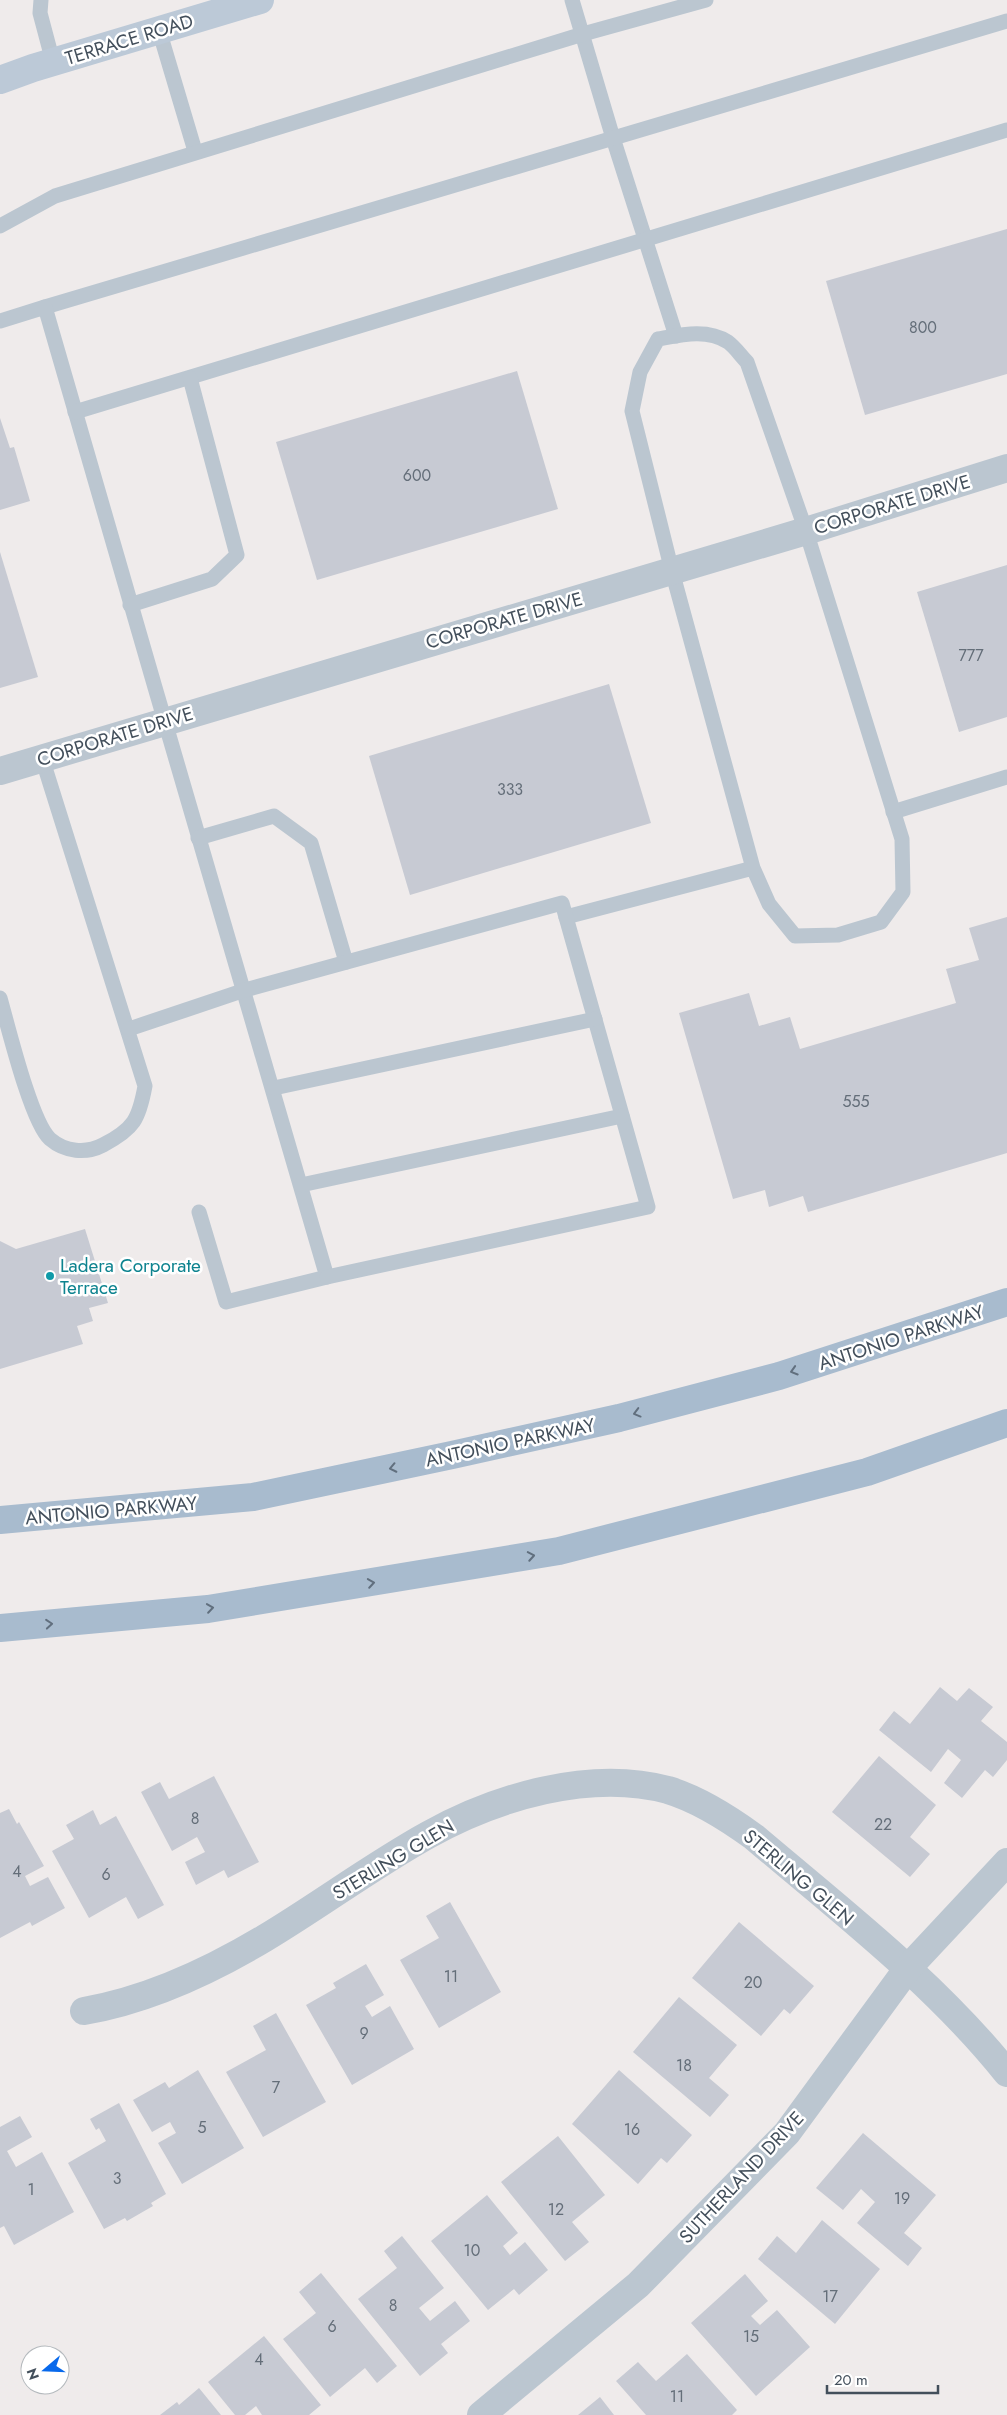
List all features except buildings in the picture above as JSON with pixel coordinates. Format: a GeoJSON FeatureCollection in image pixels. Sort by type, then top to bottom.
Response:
{"type":"FeatureCollection","features":[{"type":"Feature","properties":{"kind":"main road","name":"ANTONIO PARKWAY"},"geometry":{"type":"LineString","coordinates":[[0,1520],[252,1497],[470,1451],[619,1418],[779,1376],[1007,1302]]}},
{"type":"Feature","properties":{"kind":"main road"},"geometry":{"type":"LineString","coordinates":[[0,1628],[208,1609],[559,1551],[867,1472],[1007,1424]]}},
{"type":"Feature","properties":{"kind":"street","name":"TERRACE ROAD"},"geometry":{"type":"LineString","coordinates":[[0,80],[53,62],[260,0]]}},
{"type":"Feature","properties":{"kind":"street","name":"CORPORATE DRIVE"},"geometry":{"type":"LineString","coordinates":[[0,771],[164,720],[672,571],[1007,468]]}},
{"type":"Feature","properties":{"kind":"street","name":"STERLING GLEN"},"geometry":{"type":"LineString","coordinates":[[84,2011],[112,2006],[139,1997],[173,1984],[206,1968],[264,1938],[428,1835],[464,1818],[542,1791],[575,1785],[604,1783],[668,1790],[732,1820],[908,1968],[989,2051],[1007,2073]]}},
{"type":"Feature","properties":{"kind":"street","name":"SUTHERLAND DRIVE"},"geometry":{"type":"LineString","coordinates":[[481,2415],[638,2285],[787,2133],[908,1968],[1007,1862]]}},
{"type":"Feature","properties":{"kind":"lane"},"geometry":{"type":"LineString","coordinates":[[41,0],[40,13],[53,62]]}},
{"type":"Feature","properties":{"kind":"lane"},"geometry":{"type":"LineString","coordinates":[[572,0],[612,138],[647,240],[676,336]]}},
{"type":"Feature","properties":{"kind":"lane"},"geometry":{"type":"LineString","coordinates":[[0,226],[55,196],[195,151],[583,34],[706,0]]}},
{"type":"Feature","properties":{"kind":"lane"},"geometry":{"type":"LineString","coordinates":[[0,322],[1007,21]]}},
{"type":"Feature","properties":{"kind":"lane"},"geometry":{"type":"LineString","coordinates":[[159,30],[195,151]]}},
{"type":"Feature","properties":{"kind":"lane"},"geometry":{"type":"LineString","coordinates":[[75,412],[1007,130]]}},
{"type":"Feature","properties":{"kind":"lane"},"geometry":{"type":"LineString","coordinates":[[45,307],[198,838],[274,1088],[327,1277]]}},
{"type":"Feature","properties":{"kind":"lane"},"geometry":{"type":"LineString","coordinates":[[708,333],[728,342],[747,362],[806,530],[902,840],[903,892],[881,922],[838,935],[795,936],[768,904],[753,868],[672,571],[632,411],[640,372],[658,340],[676,336],[708,333]]}},
{"type":"Feature","properties":{"kind":"lane"},"geometry":{"type":"LineString","coordinates":[[130,605],[212,579],[237,555],[190,378]]}},
{"type":"Feature","properties":{"kind":"lane"},"geometry":{"type":"LineString","coordinates":[[0,998],[32,1108],[49,1138],[74,1151],[95,1149],[122,1135],[140,1114],[146,1086],[42,758]]}},
{"type":"Feature","properties":{"kind":"lane"},"geometry":{"type":"LineString","coordinates":[[894,812],[1007,777]]}},
{"type":"Feature","properties":{"kind":"lane"},"geometry":{"type":"LineString","coordinates":[[198,838],[274,816],[311,842],[346,962]]}},
{"type":"Feature","properties":{"kind":"lane"},"geometry":{"type":"LineString","coordinates":[[566,917],[753,868]]}},
{"type":"Feature","properties":{"kind":"lane"},"geometry":{"type":"LineString","coordinates":[[129,1029],[245,990],[562,902],[648,1206],[327,1277],[226,1302],[199,1212]]}},
{"type":"Feature","properties":{"kind":"lane"},"geometry":{"type":"LineString","coordinates":[[274,1088],[595,1019]]}},
{"type":"Feature","properties":{"kind":"lane"},"geometry":{"type":"LineString","coordinates":[[301,1185],[622,1116]]}},
{"type":"Feature","properties":{"kind":"place","name":"Ladera Corporate Terrace"},"geometry":{"type":"Point","coordinates":[50,1276]}}]}
